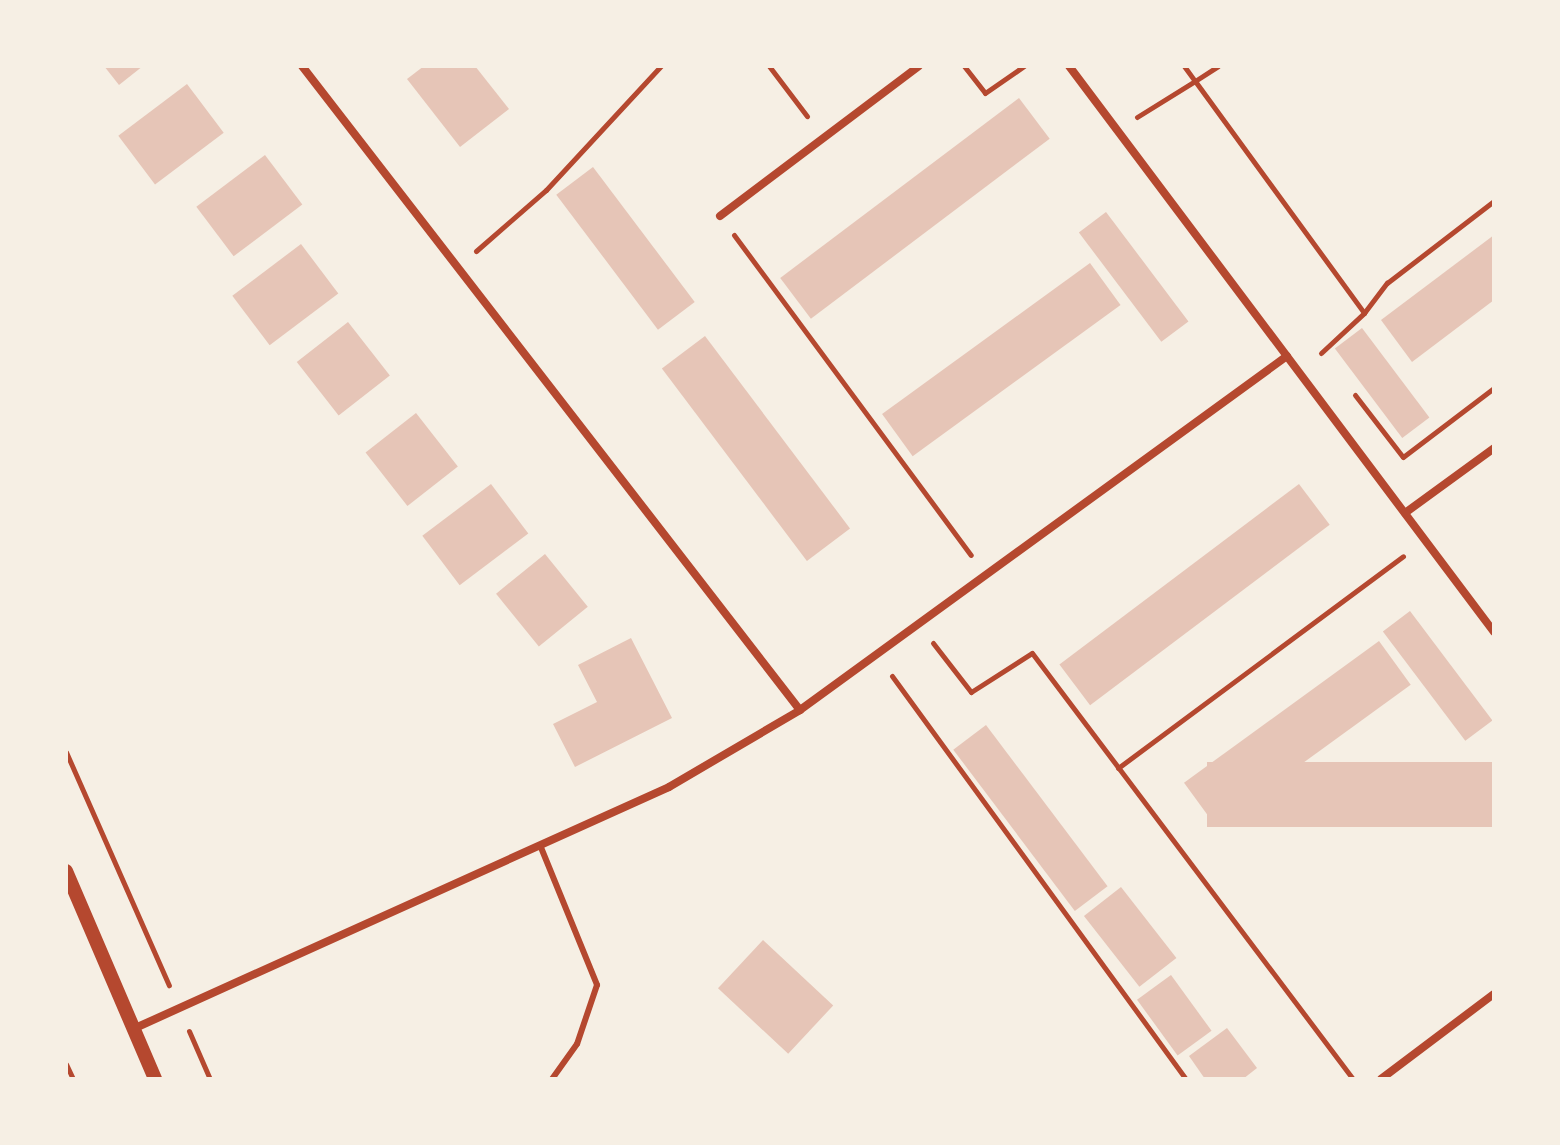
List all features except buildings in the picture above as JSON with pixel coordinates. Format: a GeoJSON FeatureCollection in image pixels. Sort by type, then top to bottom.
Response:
{"type":"FeatureCollection","features":[{"type":"Feature","properties":{"kind":"street"},"geometry":{"type":"LineString","coordinates":[[302,66],[800,710]]}},
{"type":"Feature","properties":{"kind":"street"},"geometry":{"type":"LineString","coordinates":[[720,216],[919,66]]}},
{"type":"Feature","properties":{"kind":"street"},"geometry":{"type":"LineString","coordinates":[[1069,66],[1494,632]]}},
{"type":"Feature","properties":{"kind":"street"},"geometry":{"type":"LineString","coordinates":[[132,1030],[669,787],[800,710],[1287,356]]}},
{"type":"Feature","properties":{"kind":"street"},"geometry":{"type":"LineString","coordinates":[[1405,513],[1494,448]]}},
{"type":"Feature","properties":{"kind":"street"},"geometry":{"type":"LineString","coordinates":[[66,871],[155,1079]]}},
{"type":"Feature","properties":{"kind":"street"},"geometry":{"type":"LineString","coordinates":[[1381,1079],[1494,994]]}},
{"type":"Feature","properties":{"kind":"lane"},"geometry":{"type":"LineString","coordinates":[[540,845],[597,985],[577,1044],[552,1079]]}},
{"type":"Feature","properties":{"kind":"path"},"geometry":{"type":"LineString","coordinates":[[458,267],[546,190],[661,66]]}},
{"type":"Feature","properties":{"kind":"path"},"geometry":{"type":"LineString","coordinates":[[769,66],[823,138]]}},
{"type":"Feature","properties":{"kind":"path"},"geometry":{"type":"LineString","coordinates":[[964,66],[985,93],[1024,66]]}},
{"type":"Feature","properties":{"kind":"path"},"geometry":{"type":"LineString","coordinates":[[1184,66],[1364,313]]}},
{"type":"Feature","properties":{"kind":"path"},"geometry":{"type":"LineString","coordinates":[[1117,130],[1218,66]]}},
{"type":"Feature","properties":{"kind":"path"},"geometry":{"type":"LineString","coordinates":[[1328,362],[1319,350],[1364,313],[1387,283],[1494,201]]}},
{"type":"Feature","properties":{"kind":"path"},"geometry":{"type":"LineString","coordinates":[[720,216],[986,575]]}},
{"type":"Feature","properties":{"kind":"path"},"geometry":{"type":"LineString","coordinates":[[1347,385],[1403,457],[1494,388]]}},
{"type":"Feature","properties":{"kind":"path"},"geometry":{"type":"LineString","coordinates":[[1118,768],[1425,540]]}},
{"type":"Feature","properties":{"kind":"path"},"geometry":{"type":"LineString","coordinates":[[918,624],[971,692],[1032,653],[1353,1079]]}},
{"type":"Feature","properties":{"kind":"path"},"geometry":{"type":"LineString","coordinates":[[876,655],[1186,1079]]}},
{"type":"Feature","properties":{"kind":"path"},"geometry":{"type":"LineString","coordinates":[[66,752],[210,1079]]}},
{"type":"Feature","properties":{"kind":"path"},"geometry":{"type":"LineString","coordinates":[[66,1064],[73,1079]]}}]}
